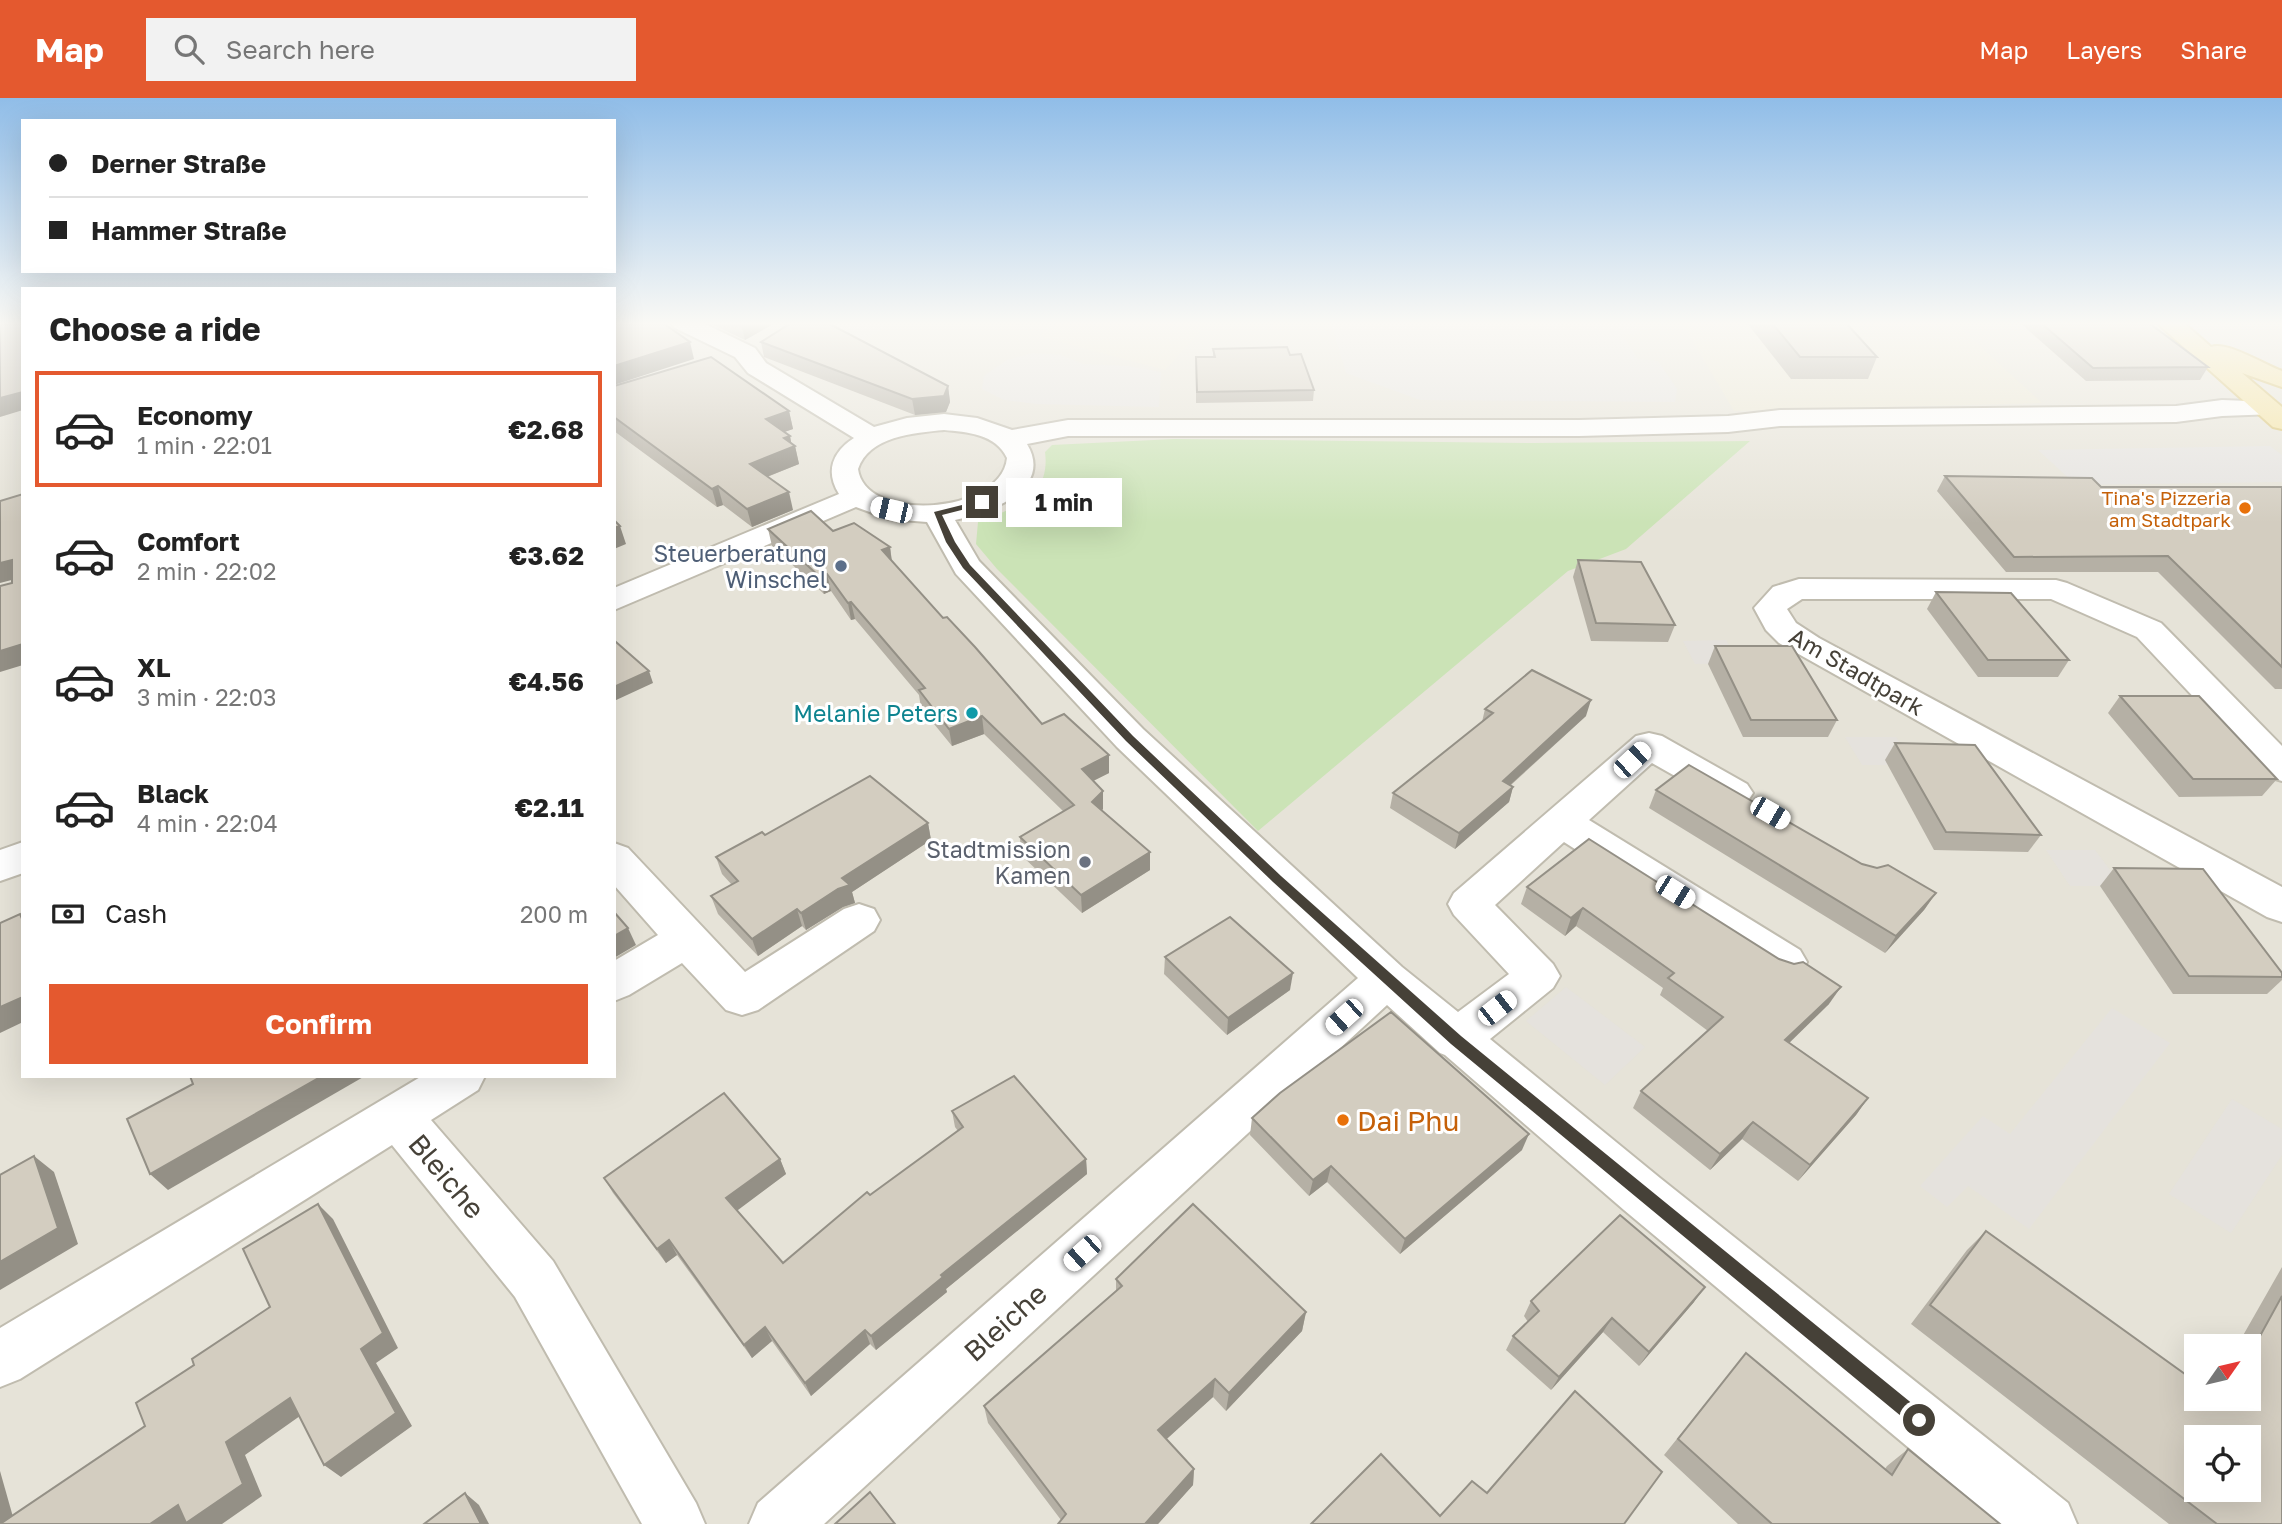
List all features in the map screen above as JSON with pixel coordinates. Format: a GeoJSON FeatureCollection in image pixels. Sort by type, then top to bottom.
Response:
{"type":"FeatureCollection","features":[{"type":"Feature","properties":{"kind":"main road"},"geometry":{"type":"LineString","coordinates":[[2252,390],[2279,412]]}},
{"type":"Feature","properties":{"kind":"main road"},"geometry":{"type":"LineString","coordinates":[[2264,390],[2279,412]]}},
{"type":"Feature","properties":{"kind":"street"},"geometry":{"type":"LineString","coordinates":[[792,390],[872,438]]}},
{"type":"Feature","properties":{"kind":"street"},"geometry":{"type":"LineString","coordinates":[[1008,439],[1068,428],[1579,428],[1728,424],[1790,431],[2279,412]]}},
{"type":"Feature","properties":{"kind":"street"},"geometry":{"type":"LineString","coordinates":[[944,422],[981,426],[1008,439],[1020,452],[1022,467],[1014,483],[996,497],[969,508],[937,513],[906,513],[877,507],[856,497],[844,482],[843,466],[854,451],[872,438],[906,426],[944,422]]}},
{"type":"Feature","properties":{"kind":"street"},"geometry":{"type":"LineString","coordinates":[[616,599],[856,497]]}},
{"type":"Feature","properties":{"kind":"street"},"geometry":{"type":"LineString","coordinates":[[937,513],[951,542],[967,566],[1130,738],[1387,979],[1456,1040],[2047,1524]]}},
{"type":"Feature","properties":{"kind":"street","name":"Am Stadtpark"},"geometry":{"type":"LineString","coordinates":[[2282,768],[2149,631],[2056,590],[1799,589],[1784,594],[1770,608],[1772,617],[1787,632],[1822,654],[2282,906]]}},
{"type":"Feature","properties":{"kind":"street"},"geometry":{"type":"LineString","coordinates":[[1456,1040],[1538,976],[1469,904],[1649,744],[1770,813]]}},
{"type":"Feature","properties":{"kind":"street"},"geometry":{"type":"LineString","coordinates":[[1564,822],[1785,962]]}},
{"type":"Feature","properties":{"kind":"street"},"geometry":{"type":"LineString","coordinates":[[0,866],[21,858]]}},
{"type":"Feature","properties":{"kind":"street"},"geometry":{"type":"LineString","coordinates":[[616,860],[742,997],[859,920]]}},
{"type":"Feature","properties":{"kind":"street"},"geometry":{"type":"LineString","coordinates":[[616,982],[686,939]]}},
{"type":"Feature","properties":{"kind":"street","name":"Bleiche"},"geometry":{"type":"LineString","coordinates":[[779,1524],[1387,979]]}},
{"type":"Feature","properties":{"kind":"street"},"geometry":{"type":"LineString","coordinates":[[397,1116],[459,1078]]}},
{"type":"Feature","properties":{"kind":"street","name":"Bleiche"},"geometry":{"type":"LineString","coordinates":[[0,1359],[397,1116],[534,1279],[675,1524]]}},
{"type":"Feature","properties":{"kind":"shaded area"},"geometry":{"type":"Polygon","coordinates":[[[0,390],[21,390],[21,1078],[616,1078],[616,390],[2282,390],[2282,1524],[0,1524],[0,390]]]}},
{"type":"Feature","properties":{"kind":"shaded area"},"geometry":{"type":"Polygon","coordinates":[[[983,390],[1160,390],[1159,407],[1036,404],[1004,400],[983,390]]]}},
{"type":"Feature","properties":{"kind":"shaded area"},"geometry":{"type":"Polygon","coordinates":[[[1391,390],[1677,390],[1675,402],[1420,400],[1391,390]]]}},
{"type":"Feature","properties":{"kind":"shaded area"},"geometry":{"type":"Polygon","coordinates":[[[1721,390],[2027,390],[2042,403],[1734,411],[1721,390]]]}},
{"type":"Feature","properties":{"kind":"shaded area"},"geometry":{"type":"Polygon","coordinates":[[[2270,446],[2282,455],[2282,482],[2076,485],[2038,450],[2270,446]]]}},
{"type":"Feature","properties":{"kind":"shaded area"},"geometry":{"type":"Polygon","coordinates":[[[1726,640],[1739,663],[1695,664],[1683,641],[1726,640]]]}},
{"type":"Feature","properties":{"kind":"shaded area"},"geometry":{"type":"Polygon","coordinates":[[[1845,737],[1896,737],[1912,761],[1862,765],[1845,737]]]}},
{"type":"Feature","properties":{"kind":"shaded area"},"geometry":{"type":"Polygon","coordinates":[[[2046,850],[2095,850],[2122,886],[2070,886],[2046,850]]]}},
{"type":"Feature","properties":{"kind":"shaded area"},"geometry":{"type":"Polygon","coordinates":[[[1566,987],[1645,1047],[1605,1085],[1526,1021],[1566,987]]]}},
{"type":"Feature","properties":{"kind":"shaded area"},"geometry":{"type":"Polygon","coordinates":[[[2112,1008],[2170,1043],[2029,1229],[1968,1186],[1947,1207],[1920,1186],[1983,1116],[2010,1134],[2112,1008]]]}},
{"type":"Feature","properties":{"kind":"shaded area"},"geometry":{"type":"Polygon","coordinates":[[[2232,1099],[2282,1129],[2282,1155],[2231,1233],[2169,1194],[2232,1099]]]}},
{"type":"Feature","properties":{"kind":"green space"},"geometry":{"type":"Polygon","coordinates":[[[1174,439],[1533,443],[1750,441],[1626,549],[1568,571],[1258,831],[997,569],[976,544],[978,522],[1017,506],[1036,490],[1042,480],[1045,452],[1052,445],[1174,439]]]}},
{"type":"Feature","properties":{"kind":"building"},"geometry":{"type":"Polygon","coordinates":[[[0,390],[21,390],[21,393],[0,398],[0,390]]]}},
{"type":"Feature","properties":{"kind":"building"},"geometry":{"type":"Polygon","coordinates":[[[616,390],[758,390],[789,411],[766,419],[790,436],[784,438],[795,446],[750,464],[789,492],[747,509],[718,486],[712,489],[616,418],[616,390]]]}},
{"type":"Feature","properties":{"kind":"building"},"geometry":{"type":"Polygon","coordinates":[[[887,390],[947,390],[944,396],[912,399],[887,390]]]}},
{"type":"Feature","properties":{"kind":"building"},"geometry":{"type":"Polygon","coordinates":[[[1197,390],[1314,390],[1197,392],[1197,390]]]}},
{"type":"Feature","properties":{"kind":"building"},"geometry":{"type":"Polygon","coordinates":[[[1945,476],[2092,478],[2101,487],[2282,487],[2282,667],[2168,556],[2014,557],[1945,476]]]}},
{"type":"Feature","properties":{"kind":"building"},"geometry":{"type":"Polygon","coordinates":[[[21,495],[21,645],[0,651],[0,586],[12,583],[12,560],[0,563],[0,501],[21,495]]]}},
{"type":"Feature","properties":{"kind":"building"},"geometry":{"type":"Polygon","coordinates":[[[811,511],[833,531],[854,523],[890,547],[882,550],[943,618],[947,617],[975,647],[1042,724],[1064,714],[1109,755],[1082,769],[1103,791],[1092,802],[1150,852],[1081,895],[1020,837],[1074,805],[982,716],[949,729],[919,690],[925,688],[851,602],[848,603],[827,574],[820,577],[768,529],[811,511]]]}},
{"type":"Feature","properties":{"kind":"building"},"geometry":{"type":"Polygon","coordinates":[[[1578,560],[1641,562],[1675,625],[1596,623],[1578,560]]]}},
{"type":"Feature","properties":{"kind":"building"},"geometry":{"type":"Polygon","coordinates":[[[1936,592],[2011,593],[2069,660],[1988,660],[1936,592]]]}},
{"type":"Feature","properties":{"kind":"building"},"geometry":{"type":"Polygon","coordinates":[[[616,642],[649,671],[616,686],[616,642]]]}},
{"type":"Feature","properties":{"kind":"building"},"geometry":{"type":"Polygon","coordinates":[[[1715,646],[1792,646],[1837,720],[1751,720],[1715,646]]]}},
{"type":"Feature","properties":{"kind":"building"},"geometry":{"type":"Polygon","coordinates":[[[1532,670],[1591,700],[1503,781],[1513,787],[1459,833],[1393,793],[1493,713],[1485,709],[1532,670]]]}},
{"type":"Feature","properties":{"kind":"building"},"geometry":{"type":"Polygon","coordinates":[[[2120,696],[2199,696],[2277,779],[2193,779],[2120,696]]]}},
{"type":"Feature","properties":{"kind":"building"},"geometry":{"type":"Polygon","coordinates":[[[1895,743],[1975,745],[2041,835],[1946,832],[1895,743]]]}},
{"type":"Feature","properties":{"kind":"building"},"geometry":{"type":"Polygon","coordinates":[[[1689,765],[1862,864],[1877,868],[1888,865],[1936,893],[1896,936],[1656,790],[1689,765]]]}},
{"type":"Feature","properties":{"kind":"building"},"geometry":{"type":"Polygon","coordinates":[[[870,776],[928,823],[842,878],[850,885],[838,889],[801,913],[797,909],[752,939],[711,896],[738,881],[716,857],[762,832],[765,835],[870,776]]]}},
{"type":"Feature","properties":{"kind":"building"},"geometry":{"type":"Polygon","coordinates":[[[1589,839],[1779,959],[1794,964],[1803,962],[1841,987],[1785,1040],[1868,1098],[1810,1165],[1753,1122],[1720,1154],[1641,1091],[1723,1017],[1668,978],[1674,973],[1583,908],[1571,918],[1527,887],[1589,839]]]}},
{"type":"Feature","properties":{"kind":"building"},"geometry":{"type":"Polygon","coordinates":[[[2114,868],[2203,869],[2282,973],[2282,977],[2189,976],[2114,868]]]}},
{"type":"Feature","properties":{"kind":"building"},"geometry":{"type":"Polygon","coordinates":[[[20,914],[21,916],[21,998],[0,1007],[0,923],[20,914]]]}},
{"type":"Feature","properties":{"kind":"building"},"geometry":{"type":"Polygon","coordinates":[[[616,914],[628,928],[616,935],[616,914]]]}},
{"type":"Feature","properties":{"kind":"building"},"geometry":{"type":"Polygon","coordinates":[[[1230,917],[1293,973],[1228,1018],[1165,957],[1230,917]]]}},
{"type":"Feature","properties":{"kind":"building"},"geometry":{"type":"Polygon","coordinates":[[[1391,1012],[1529,1134],[1405,1239],[1331,1166],[1313,1180],[1252,1118],[1280,1093],[1391,1012]]]}},
{"type":"Feature","properties":{"kind":"building"},"geometry":{"type":"Polygon","coordinates":[[[1014,1076],[1086,1159],[941,1275],[943,1277],[871,1336],[865,1330],[805,1383],[765,1327],[744,1345],[669,1240],[657,1249],[604,1178],[724,1093],[780,1159],[726,1198],[783,1263],[867,1192],[870,1195],[963,1127],[952,1111],[1014,1076]]]}},
{"type":"Feature","properties":{"kind":"building"},"geometry":{"type":"Polygon","coordinates":[[[191,1078],[318,1078],[150,1174],[127,1119],[193,1084],[191,1078]]]}},
{"type":"Feature","properties":{"kind":"building"},"geometry":{"type":"Polygon","coordinates":[[[34,1156],[58,1228],[0,1262],[0,1175],[34,1156]]]}},
{"type":"Feature","properties":{"kind":"building"},"geometry":{"type":"Polygon","coordinates":[[[318,1204],[383,1333],[361,1349],[396,1413],[324,1465],[290,1398],[226,1442],[243,1484],[186,1523],[178,1505],[150,1524],[0,1524],[145,1426],[136,1403],[194,1365],[192,1359],[270,1307],[243,1249],[318,1204]]]}},
{"type":"Feature","properties":{"kind":"building"},"geometry":{"type":"Polygon","coordinates":[[[1193,1204],[1306,1312],[1229,1393],[1215,1379],[1158,1430],[1194,1469],[1145,1524],[1058,1524],[1066,1514],[984,1406],[1122,1286],[1116,1279],[1193,1204]]]}},
{"type":"Feature","properties":{"kind":"building"},"geometry":{"type":"Polygon","coordinates":[[[1620,1215],[1705,1287],[1649,1352],[1612,1318],[1559,1377],[1513,1336],[1539,1311],[1531,1301],[1620,1215]]]}},
{"type":"Feature","properties":{"kind":"building"},"geometry":{"type":"Polygon","coordinates":[[[1986,1231],[2184,1373],[2184,1411],[2261,1411],[2261,1334],[2282,1296],[2282,1524],[2217,1524],[2188,1502],[2261,1502],[2261,1425],[2184,1425],[2184,1499],[1930,1305],[1986,1231]]]}},
{"type":"Feature","properties":{"kind":"building"},"geometry":{"type":"Polygon","coordinates":[[[1746,1353],[1892,1475],[1908,1449],[2000,1524],[1772,1524],[1678,1439],[1746,1353]]]}},
{"type":"Feature","properties":{"kind":"building"},"geometry":{"type":"Polygon","coordinates":[[[1575,1391],[1662,1472],[1624,1524],[1311,1524],[1381,1454],[1440,1516],[1472,1481],[1487,1493],[1575,1391]]]}},
{"type":"Feature","properties":{"kind":"building"},"geometry":{"type":"Polygon","coordinates":[[[870,1492],[895,1524],[835,1524],[870,1492]]]}},
{"type":"Feature","properties":{"kind":"building"},"geometry":{"type":"Polygon","coordinates":[[[465,1493],[481,1524],[424,1524],[465,1493]]]}},
{"type":"Feature","properties":{"kind":"place","name":"Tina's Pizzeria am Stadtpark"},"geometry":{"type":"Point","coordinates":[2245,508]}},
{"type":"Feature","properties":{"kind":"place","name":"Steuerberatung Winschel"},"geometry":{"type":"Point","coordinates":[841,566]}},
{"type":"Feature","properties":{"kind":"place","name":"Melanie Peters"},"geometry":{"type":"Point","coordinates":[972,713]}},
{"type":"Feature","properties":{"kind":"place","name":"Stadtmission Kamen"},"geometry":{"type":"Point","coordinates":[1085,862]}},
{"type":"Feature","properties":{"kind":"place","name":"Dai Phu"},"geometry":{"type":"Point","coordinates":[1343,1120]}},
{"type":"Feature","properties":{"kind":"route"},"geometry":{"type":"LineString","coordinates":[[982,502],[969,508],[937,513],[951,542],[967,566],[1130,738],[1277,879],[1456,1040],[1919,1420]]}}]}
